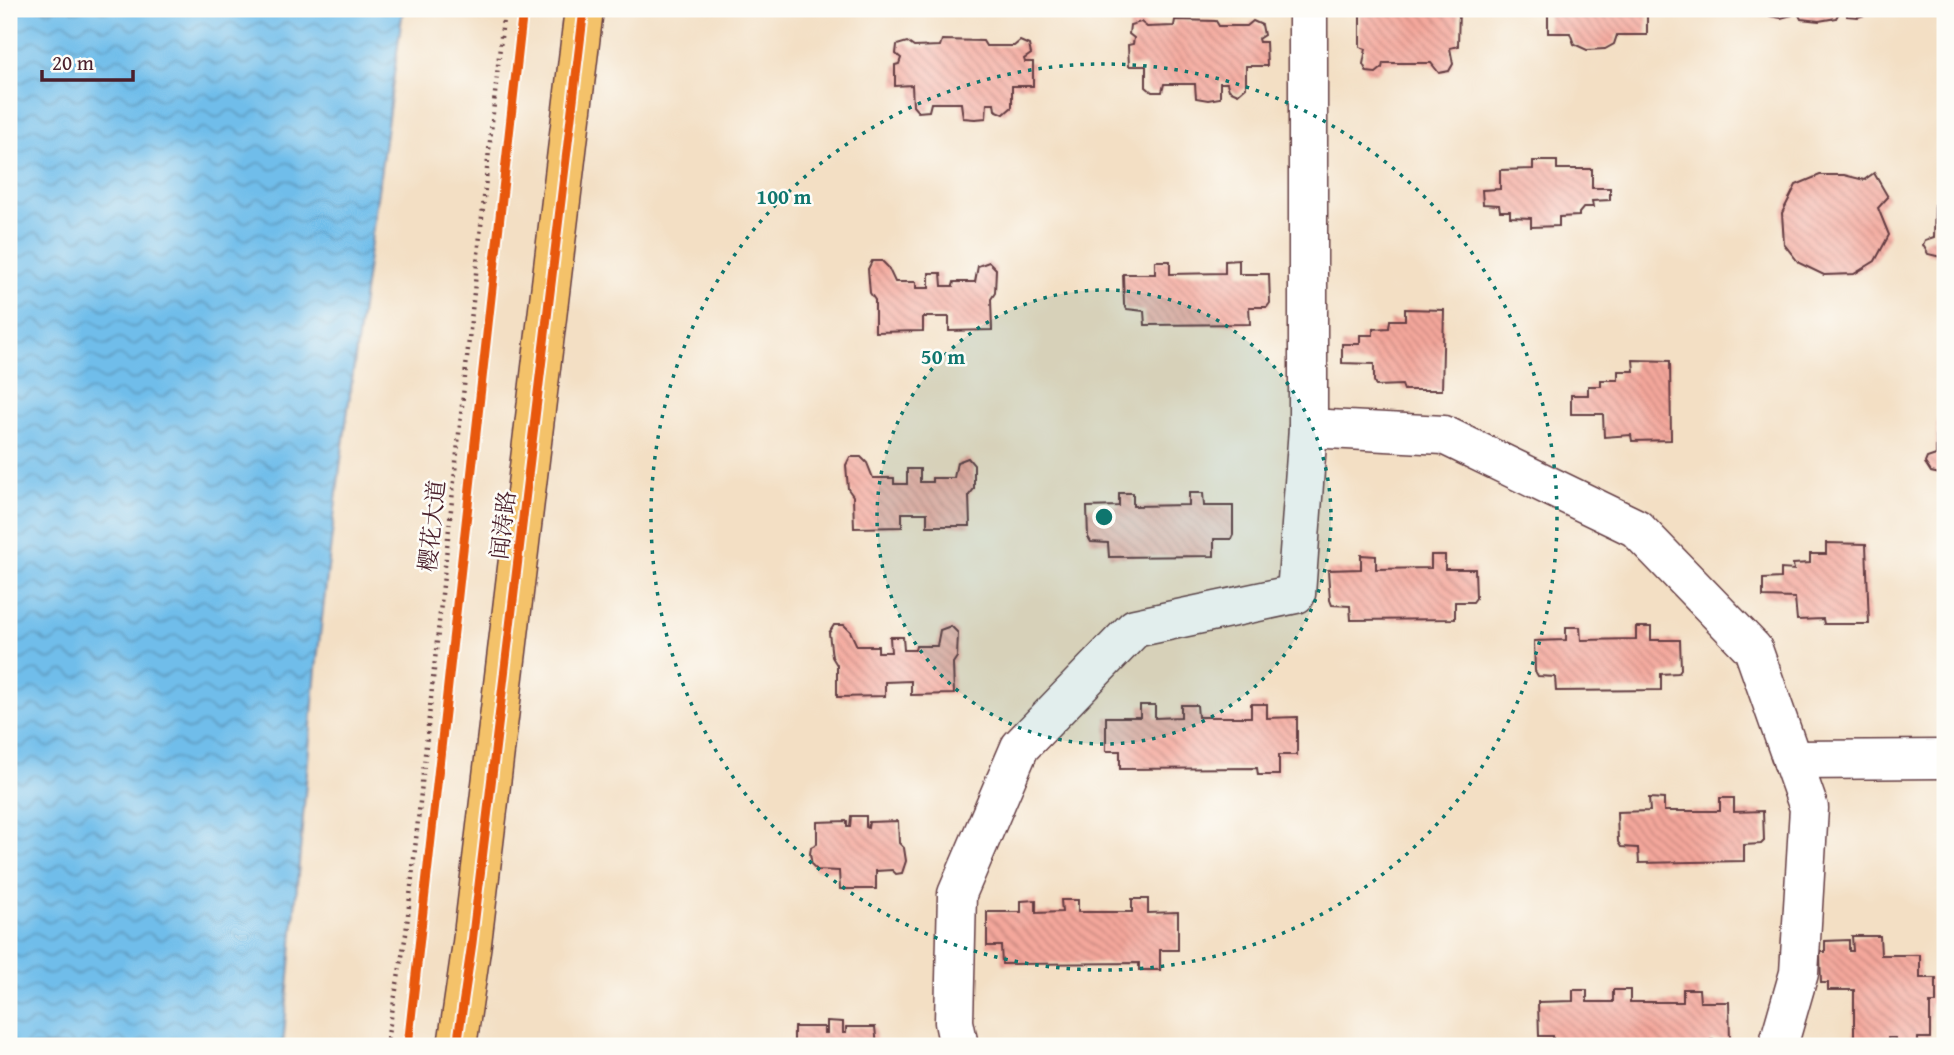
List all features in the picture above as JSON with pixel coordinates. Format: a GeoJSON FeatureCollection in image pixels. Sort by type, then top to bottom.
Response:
{"type":"FeatureCollection","features":[{"type":"Feature","properties":{"kind":"main road","name":"闻涛路"},"geometry":{"type":"LineString","coordinates":[[457,1046],[472,943],[584,9]]}},
{"type":"Feature","properties":{"kind":"lane"},"geometry":{"type":"LineString","coordinates":[[959,1046],[954,1022],[957,894],[1020,747],[1135,628],[1296,594],[1308,428],[1308,9]]}},
{"type":"Feature","properties":{"kind":"lane"},"geometry":{"type":"LineString","coordinates":[[1308,428],[1444,435],[1636,528],[1753,649],[1809,808],[1799,974],[1778,1046]]}},
{"type":"Feature","properties":{"kind":"lane"},"geometry":{"type":"LineString","coordinates":[[1792,760],[1945,759]]}},
{"type":"Feature","properties":{"kind":"water"},"geometry":{"type":"Polygon","coordinates":[[[9,9],[403,9],[340,467],[316,669],[283,1046],[9,1046],[9,9]]]}},
{"type":"Feature","properties":{"kind":"building"},"geometry":{"type":"Polygon","coordinates":[[[1360,9],[1459,9],[1458,46],[1450,48],[1453,64],[1449,71],[1439,73],[1431,63],[1383,63],[1376,73],[1367,72],[1363,64],[1366,49],[1360,47],[1360,9]]]}},
{"type":"Feature","properties":{"kind":"building"},"geometry":{"type":"Polygon","coordinates":[[[1548,9],[1647,9],[1647,35],[1617,35],[1614,44],[1605,49],[1587,50],[1574,44],[1570,33],[1548,33],[1548,9]]]}},
{"type":"Feature","properties":{"kind":"building"},"geometry":{"type":"Polygon","coordinates":[[[1770,9],[1791,9],[1792,15],[1781,18],[1770,16],[1770,9]]]}},
{"type":"Feature","properties":{"kind":"building"},"geometry":{"type":"Polygon","coordinates":[[[1796,9],[1841,9],[1836,18],[1819,21],[1801,19],[1796,9]]]}},
{"type":"Feature","properties":{"kind":"building"},"geometry":{"type":"Polygon","coordinates":[[[1847,9],[1868,9],[1868,14],[1847,16],[1847,9]]]}},
{"type":"Feature","properties":{"kind":"building"},"geometry":{"type":"Polygon","coordinates":[[[1175,20],[1216,21],[1219,26],[1247,26],[1253,21],[1262,25],[1264,35],[1258,39],[1259,42],[1266,42],[1267,66],[1246,66],[1246,87],[1238,94],[1229,90],[1227,83],[1220,83],[1220,98],[1208,100],[1196,98],[1195,84],[1164,84],[1162,92],[1152,92],[1146,87],[1146,66],[1129,66],[1128,45],[1133,44],[1134,38],[1129,34],[1130,25],[1141,22],[1147,27],[1174,26],[1175,20]]]}},
{"type":"Feature","properties":{"kind":"building"},"geometry":{"type":"Polygon","coordinates":[[[942,40],[983,41],[986,46],[1014,46],[1020,41],[1029,45],[1031,54],[1024,59],[1025,62],[1033,62],[1033,86],[1012,86],[1012,107],[1004,114],[995,110],[994,103],[987,103],[986,118],[963,118],[961,103],[931,103],[929,111],[918,112],[913,106],[912,85],[895,86],[895,65],[899,64],[901,58],[896,54],[897,45],[907,42],[914,47],[940,46],[942,40]]]}},
{"type":"Feature","properties":{"kind":"building"},"geometry":{"type":"Polygon","coordinates":[[[1533,161],[1557,161],[1557,169],[1592,169],[1592,188],[1610,188],[1610,200],[1592,201],[1593,207],[1584,207],[1579,216],[1559,217],[1559,226],[1531,227],[1531,218],[1510,217],[1510,211],[1500,211],[1499,205],[1483,204],[1482,190],[1500,189],[1500,170],[1533,169],[1533,161]]]}},
{"type":"Feature","properties":{"kind":"building"},"geometry":{"type":"Polygon","coordinates":[[[1874,173],[1888,197],[1878,208],[1889,235],[1875,261],[1854,274],[1824,275],[1799,263],[1784,244],[1782,213],[1796,185],[1820,175],[1844,175],[1864,180],[1874,173]]]}},
{"type":"Feature","properties":{"kind":"building"},"geometry":{"type":"Polygon","coordinates":[[[1935,200],[1945,200],[1945,258],[1928,254],[1923,245],[1925,240],[1934,237],[1935,200]]]}},
{"type":"Feature","properties":{"kind":"building"},"geometry":{"type":"Polygon","coordinates":[[[1239,260],[1239,274],[1269,274],[1270,303],[1267,307],[1249,307],[1250,324],[1145,325],[1144,311],[1127,309],[1124,305],[1123,274],[1155,274],[1155,261],[1170,261],[1170,274],[1225,273],[1225,261],[1239,260]]]}},
{"type":"Feature","properties":{"kind":"building"},"geometry":{"type":"Polygon","coordinates":[[[872,261],[882,261],[895,282],[916,282],[916,288],[929,288],[929,273],[941,273],[942,286],[953,286],[954,282],[975,282],[978,266],[989,262],[996,269],[995,293],[991,299],[992,330],[949,331],[949,317],[923,317],[923,331],[875,332],[875,300],[870,293],[868,269],[872,261]]]}},
{"type":"Feature","properties":{"kind":"building"},"geometry":{"type":"Polygon","coordinates":[[[1405,309],[1444,310],[1442,390],[1404,390],[1402,385],[1376,386],[1374,364],[1342,363],[1342,344],[1360,344],[1360,335],[1373,335],[1373,329],[1389,328],[1390,320],[1405,320],[1405,309]]]}},
{"type":"Feature","properties":{"kind":"building"},"geometry":{"type":"Polygon","coordinates":[[[1633,360],[1670,361],[1671,440],[1632,441],[1631,435],[1604,437],[1603,414],[1571,414],[1571,395],[1588,395],[1588,386],[1601,386],[1601,380],[1618,380],[1618,371],[1634,371],[1633,360]]]}},
{"type":"Feature","properties":{"kind":"building"},"geometry":{"type":"Polygon","coordinates":[[[1937,417],[1945,417],[1945,475],[1931,472],[1925,463],[1927,458],[1936,455],[1937,417]]]}},
{"type":"Feature","properties":{"kind":"building"},"geometry":{"type":"Polygon","coordinates":[[[850,457],[861,457],[867,463],[873,478],[894,478],[894,484],[907,484],[907,469],[920,469],[920,482],[932,482],[932,478],[954,478],[957,462],[968,458],[974,465],[974,489],[969,495],[970,526],[927,526],[927,513],[902,513],[902,527],[854,528],[853,496],[848,489],[846,465],[850,457]]]}},
{"type":"Feature","properties":{"kind":"building"},"geometry":{"type":"Polygon","coordinates":[[[1119,493],[1133,493],[1133,506],[1189,505],[1189,493],[1203,493],[1204,506],[1233,506],[1233,535],[1231,539],[1214,539],[1214,556],[1109,557],[1108,543],[1091,542],[1088,537],[1087,507],[1119,506],[1119,493]]]}},
{"type":"Feature","properties":{"kind":"building"},"geometry":{"type":"Polygon","coordinates":[[[1826,543],[1866,544],[1869,624],[1824,624],[1823,619],[1797,620],[1795,598],[1763,597],[1763,579],[1781,578],[1781,569],[1794,570],[1793,564],[1810,563],[1810,554],[1826,554],[1826,543]]]}},
{"type":"Feature","properties":{"kind":"building"},"geometry":{"type":"Polygon","coordinates":[[[1361,555],[1376,556],[1376,569],[1431,568],[1431,555],[1445,555],[1445,569],[1475,569],[1476,598],[1473,602],[1455,602],[1455,619],[1351,620],[1350,606],[1332,605],[1328,570],[1361,569],[1361,555]]]}},
{"type":"Feature","properties":{"kind":"building"},"geometry":{"type":"Polygon","coordinates":[[[834,625],[844,625],[857,646],[878,646],[878,652],[891,652],[890,637],[903,637],[904,650],[915,650],[916,646],[937,646],[940,630],[951,626],[958,633],[957,657],[953,663],[954,694],[911,695],[911,681],[885,682],[885,696],[837,697],[837,665],[832,657],[829,633],[834,625]]]}},
{"type":"Feature","properties":{"kind":"building"},"geometry":{"type":"Polygon","coordinates":[[[1566,627],[1580,627],[1581,640],[1636,639],[1636,627],[1651,627],[1651,640],[1680,640],[1681,669],[1678,673],[1661,674],[1661,690],[1556,691],[1555,677],[1538,676],[1535,671],[1534,641],[1566,640],[1566,627]]]}},
{"type":"Feature","properties":{"kind":"building"},"geometry":{"type":"Polygon","coordinates":[[[1251,704],[1267,704],[1267,718],[1297,717],[1297,755],[1279,755],[1279,775],[1258,775],[1257,768],[1120,769],[1120,751],[1106,751],[1106,717],[1140,717],[1140,705],[1155,705],[1155,718],[1181,717],[1181,705],[1197,705],[1198,717],[1251,717],[1251,704]]]}},
{"type":"Feature","properties":{"kind":"building"},"geometry":{"type":"Polygon","coordinates":[[[1649,798],[1664,799],[1664,811],[1720,811],[1720,798],[1734,798],[1734,812],[1763,811],[1764,841],[1761,844],[1744,845],[1744,861],[1639,863],[1638,848],[1621,847],[1618,842],[1617,812],[1650,811],[1649,798]]]}},
{"type":"Feature","properties":{"kind":"building"},"geometry":{"type":"Polygon","coordinates":[[[851,816],[866,816],[868,828],[869,822],[898,821],[899,843],[904,848],[906,861],[902,873],[896,874],[892,870],[876,871],[876,889],[840,889],[839,871],[817,870],[812,865],[810,854],[811,847],[817,844],[817,822],[847,821],[847,827],[850,827],[851,816]]]}},
{"type":"Feature","properties":{"kind":"building"},"geometry":{"type":"Polygon","coordinates":[[[1132,899],[1148,899],[1148,913],[1178,912],[1178,950],[1160,950],[1160,970],[1139,970],[1139,963],[1002,964],[1001,946],[987,946],[987,912],[1021,912],[1021,901],[1036,900],[1036,913],[1062,912],[1061,900],[1078,900],[1078,912],[1132,912],[1132,899]]]}},
{"type":"Feature","properties":{"kind":"building"},"geometry":{"type":"Polygon","coordinates":[[[1852,936],[1880,936],[1881,955],[1920,955],[1920,978],[1936,978],[1936,1003],[1930,1003],[1930,1038],[1918,1038],[1918,1044],[1895,1044],[1895,1038],[1888,1038],[1888,1044],[1866,1045],[1866,1038],[1854,1038],[1854,990],[1828,990],[1828,983],[1821,983],[1820,952],[1825,952],[1825,941],[1849,940],[1849,951],[1853,951],[1852,936]]]}},
{"type":"Feature","properties":{"kind":"building"},"geometry":{"type":"Polygon","coordinates":[[[1683,989],[1699,989],[1700,1002],[1729,1002],[1730,1040],[1711,1040],[1711,1046],[1553,1046],[1553,1036],[1539,1036],[1538,1002],[1573,1001],[1573,990],[1587,990],[1587,1002],[1613,1002],[1613,990],[1630,990],[1630,1002],[1683,1002],[1683,989]]]}},
{"type":"Feature","properties":{"kind":"building"},"geometry":{"type":"Polygon","coordinates":[[[827,1021],[843,1022],[843,1033],[846,1033],[846,1027],[875,1027],[877,1046],[794,1046],[794,1027],[824,1027],[824,1033],[827,1033],[827,1021]]]}},
{"type":"Feature","properties":{"kind":"cycle path"},"geometry":{"type":"LineString","coordinates":[[408,1046],[523,9]]}},
{"type":"Feature","properties":{"kind":"cycle path"},"geometry":{"type":"LineString","coordinates":[[457,1046],[472,943],[584,9]]}}]}
